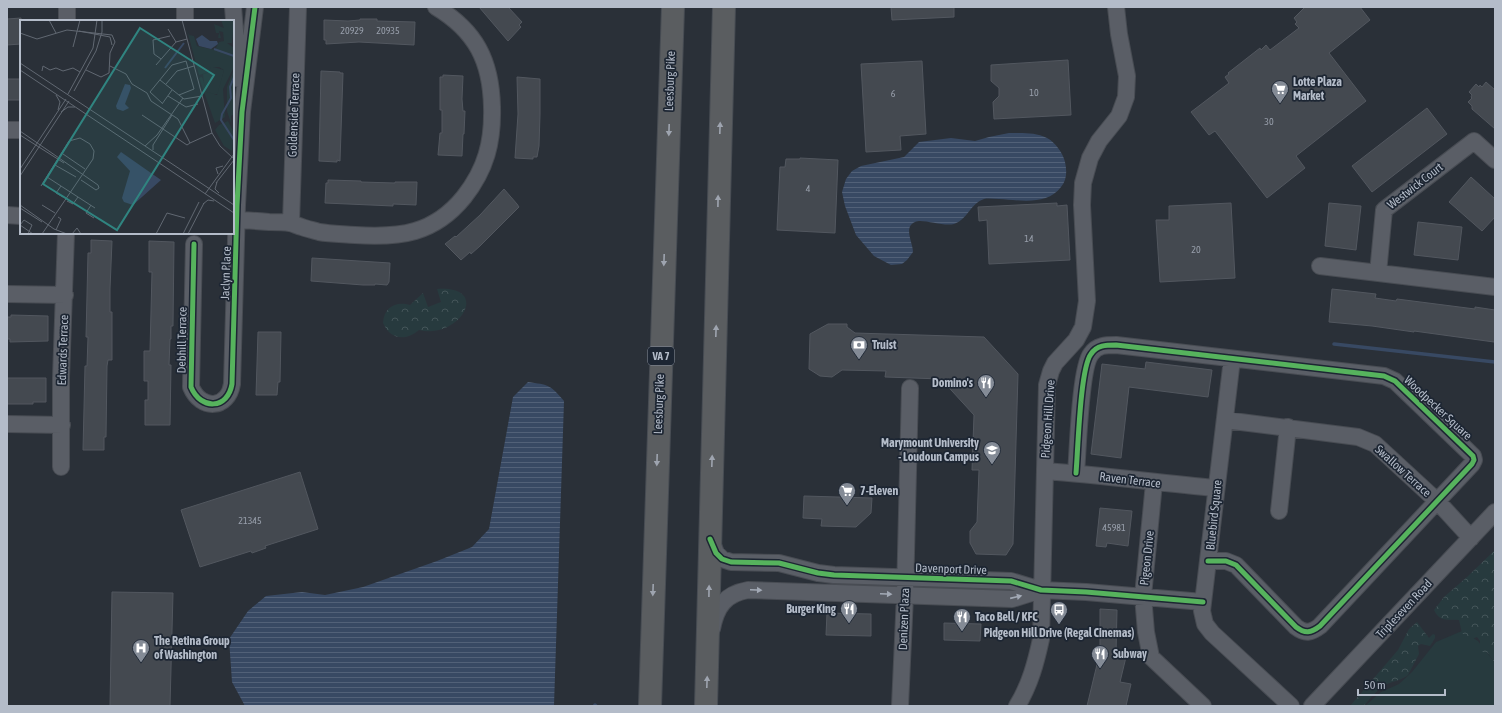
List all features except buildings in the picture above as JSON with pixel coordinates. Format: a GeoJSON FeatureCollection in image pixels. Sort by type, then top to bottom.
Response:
{"type":"FeatureCollection","features":[{"type":"Feature","properties":{"kind":"highway","name":"Leesburg Pike"},"geometry":{"type":"LineString","coordinates":[[650,706],[673,7]]}},
{"type":"Feature","properties":{"kind":"highway"},"geometry":{"type":"LineString","coordinates":[[706,706],[724,7]]}},
{"type":"Feature","properties":{"kind":"street"},"geometry":{"type":"LineString","coordinates":[[66,20],[67,7]]}},
{"type":"Feature","properties":{"kind":"street"},"geometry":{"type":"LineString","coordinates":[[185,7],[185,20]]}},
{"type":"Feature","properties":{"kind":"street","name":"Jaclyn Place"},"geometry":{"type":"LineString","coordinates":[[233,7],[242,112]]}},
{"type":"Feature","properties":{"kind":"street","name":"Jaclyn Place"},"geometry":{"type":"LineString","coordinates":[[234,324],[235,220],[242,112],[255,7]]}},
{"type":"Feature","properties":{"kind":"street","name":"Goldenside Terrace"},"geometry":{"type":"LineString","coordinates":[[291,223],[298,7]]}},
{"type":"Feature","properties":{"kind":"street"},"geometry":{"type":"LineString","coordinates":[[235,220],[291,223],[301,227],[332,233],[386,236],[411,233],[427,226],[456,206],[482,169],[488,154],[492,129],[491,85],[484,56],[477,45],[454,19],[436,7]]}},
{"type":"Feature","properties":{"kind":"street","name":"Pidgeon Hill Drive"},"geometry":{"type":"LineString","coordinates":[[1017,706],[1027,688],[1041,639],[1047,385],[1051,371],[1056,363],[1084,327],[1086,315],[1087,301],[1082,205],[1083,183],[1090,158],[1099,141],[1119,116],[1126,97],[1127,76],[1119,34],[1116,7]]}},
{"type":"Feature","properties":{"kind":"street"},"geometry":{"type":"LineString","coordinates":[[7,130],[20,130]]}},
{"type":"Feature","properties":{"kind":"street","name":"Westwick Court"},"geometry":{"type":"LineString","coordinates":[[1378,273],[1384,210],[1474,141],[1495,160]]}},
{"type":"Feature","properties":{"kind":"street"},"geometry":{"type":"LineString","coordinates":[[7,215],[20,216]]}},
{"type":"Feature","properties":{"kind":"street","name":"Edwards Terrace"},"geometry":{"type":"LineString","coordinates":[[61,467],[61,378],[66,234]]}},
{"type":"Feature","properties":{"kind":"street","name":"Debhill Terrace"},"geometry":{"type":"LineString","coordinates":[[194,244],[191,387],[199,400],[205,403],[214,404],[221,402],[231,391],[234,324]]}},
{"type":"Feature","properties":{"kind":"street"},"geometry":{"type":"LineString","coordinates":[[1320,266],[1495,287]]}},
{"type":"Feature","properties":{"kind":"street"},"geometry":{"type":"LineString","coordinates":[[7,294],[65,295]]}},
{"type":"Feature","properties":{"kind":"street","name":"Woodpecker Square"},"geometry":{"type":"LineString","coordinates":[[1076,473],[1082,392],[1088,360],[1091,353],[1098,347],[1116,345],[1384,376],[1390,378],[1473,456],[1474,460],[1472,464],[1438,502],[1320,626],[1312,632],[1302,631],[1296,627],[1236,565],[1226,561],[1208,561]]}},
{"type":"Feature","properties":{"kind":"street","name":"Bluebird Square"},"geometry":{"type":"LineString","coordinates":[[1232,359],[1202,611],[1208,629],[1291,706]]}},
{"type":"Feature","properties":{"kind":"street","name":"Denizen Plaza"},"geometry":{"type":"LineString","coordinates":[[900,706],[905,595],[910,388]]}},
{"type":"Feature","properties":{"kind":"street","name":"Swallow Terrace"},"geometry":{"type":"LineString","coordinates":[[1225,420],[1358,437],[1375,444],[1438,502],[1471,538]]}},
{"type":"Feature","properties":{"kind":"street"},"geometry":{"type":"LineString","coordinates":[[7,424],[62,425]]}},
{"type":"Feature","properties":{"kind":"street"},"geometry":{"type":"LineString","coordinates":[[1279,510],[1288,427]]}},
{"type":"Feature","properties":{"kind":"street","name":"Raven Terrace"},"geometry":{"type":"LineString","coordinates":[[1044,471],[1216,488]]}},
{"type":"Feature","properties":{"kind":"street","name":"Pigeon Drive"},"geometry":{"type":"LineString","coordinates":[[1154,483],[1143,596],[1150,657],[1203,706]]}},
{"type":"Feature","properties":{"kind":"street","name":"Tripleseven Road"},"geometry":{"type":"LineString","coordinates":[[1312,706],[1495,512]]}},
{"type":"Feature","properties":{"kind":"street","name":"Davenport Drive"},"geometry":{"type":"LineString","coordinates":[[710,539],[716,553],[722,559],[731,562],[779,563],[818,573],[834,575],[1011,580],[1041,590],[1143,596],[1203,602]]}},
{"type":"Feature","properties":{"kind":"street","name":"Davenport Drive"},"geometry":{"type":"LineString","coordinates":[[707,658],[713,623],[718,611],[723,602],[730,595],[739,591],[748,590],[1012,599],[1041,590]]}},
{"type":"Feature","properties":{"kind":"green space"},"geometry":{"type":"Polygon","coordinates":[[[437,289],[454,290],[463,295],[466,303],[464,312],[457,320],[447,327],[434,331],[419,330],[414,334],[403,337],[398,337],[390,333],[383,323],[388,309],[392,306],[400,304],[410,305],[423,293],[428,307],[441,302],[437,289]]]}},
{"type":"Feature","properties":{"kind":"green space"},"geometry":{"type":"Polygon","coordinates":[[[1495,550],[1495,663],[1487,652],[1480,652],[1480,641],[1477,637],[1469,640],[1462,633],[1459,620],[1442,619],[1434,610],[1444,597],[1495,550]]]}},
{"type":"Feature","properties":{"kind":"green space"},"geometry":{"type":"Polygon","coordinates":[[[1417,622],[1429,638],[1433,634],[1435,635],[1435,638],[1430,646],[1421,644],[1418,646],[1419,654],[1408,675],[1384,686],[1374,694],[1364,706],[1350,706],[1398,650],[1409,629],[1417,622]]]}},
{"type":"Feature","properties":{"kind":"green space"},"geometry":{"type":"Polygon","coordinates":[[[1462,631],[1478,641],[1495,663],[1495,706],[1365,706],[1381,692],[1399,684],[1412,672],[1436,642],[1462,631]]]}},
{"type":"Feature","properties":{"kind":"water"},"geometry":{"type":"Polygon","coordinates":[[[1009,133],[1028,133],[1042,136],[1053,142],[1058,148],[1065,162],[1066,175],[1063,184],[1055,193],[1041,199],[1024,201],[984,199],[976,204],[962,219],[954,224],[949,225],[922,221],[915,222],[911,224],[909,231],[913,252],[902,264],[891,265],[874,256],[856,235],[845,206],[842,192],[846,179],[852,171],[861,166],[904,157],[919,142],[951,138],[975,141],[1009,133]]]}},
{"type":"Feature","properties":{"kind":"water"},"geometry":{"type":"Polygon","coordinates":[[[528,382],[552,388],[564,401],[554,706],[245,706],[232,682],[229,639],[248,611],[266,596],[302,592],[325,595],[363,587],[472,547],[489,529],[513,397],[528,382]]]}},
{"type":"Feature","properties":{"kind":"waterway"},"geometry":{"type":"LineString","coordinates":[[1334,344],[1495,362]]}},
{"type":"Feature","properties":{"kind":"cycle path"},"geometry":{"type":"LineString","coordinates":[[194,244],[191,387],[195,395],[201,400],[214,404],[225,398],[230,392],[232,384],[237,205],[242,112],[255,7]]}},
{"type":"Feature","properties":{"kind":"cycle path"},"geometry":{"type":"LineString","coordinates":[[1076,473],[1082,392],[1087,362],[1093,351],[1102,346],[1109,345],[1384,376],[1395,381],[1473,456],[1474,460],[1472,464],[1320,626],[1314,630],[1305,632],[1296,627],[1236,565],[1226,561],[1208,561]]}},
{"type":"Feature","properties":{"kind":"cycle path"},"geometry":{"type":"LineString","coordinates":[[710,539],[716,553],[722,559],[731,562],[779,563],[818,573],[834,575],[1011,581],[1041,590],[1086,592],[1203,602]]}},
{"type":"Feature","properties":{"kind":"place","name":"Lotte Plaza Market"},"geometry":{"type":"Point","coordinates":[1280,104]}},
{"type":"Feature","properties":{"kind":"place","name":"Truist"},"geometry":{"type":"Point","coordinates":[859,360]}},
{"type":"Feature","properties":{"kind":"place","name":"Domino's"},"geometry":{"type":"Point","coordinates":[986,398]}},
{"type":"Feature","properties":{"kind":"place","name":"Marymount University - Loudoun Campus"},"geometry":{"type":"Point","coordinates":[992,465]}},
{"type":"Feature","properties":{"kind":"place","name":"7-Eleven"},"geometry":{"type":"Point","coordinates":[847,506]}},
{"type":"Feature","properties":{"kind":"place","name":"Burger King"},"geometry":{"type":"Point","coordinates":[849,624]}},
{"type":"Feature","properties":{"kind":"place","name":"Pidgeon Hill Drive (Regal Cinemas)"},"geometry":{"type":"Point","coordinates":[1059,625]}},
{"type":"Feature","properties":{"kind":"place","name":"Taco Bell / KFC"},"geometry":{"type":"Point","coordinates":[962,632]}},
{"type":"Feature","properties":{"kind":"place","name":"The Retina Group of Washington"},"geometry":{"type":"Point","coordinates":[141,663]}},
{"type":"Feature","properties":{"kind":"place","name":"Subway"},"geometry":{"type":"Point","coordinates":[1100,669]}}]}
